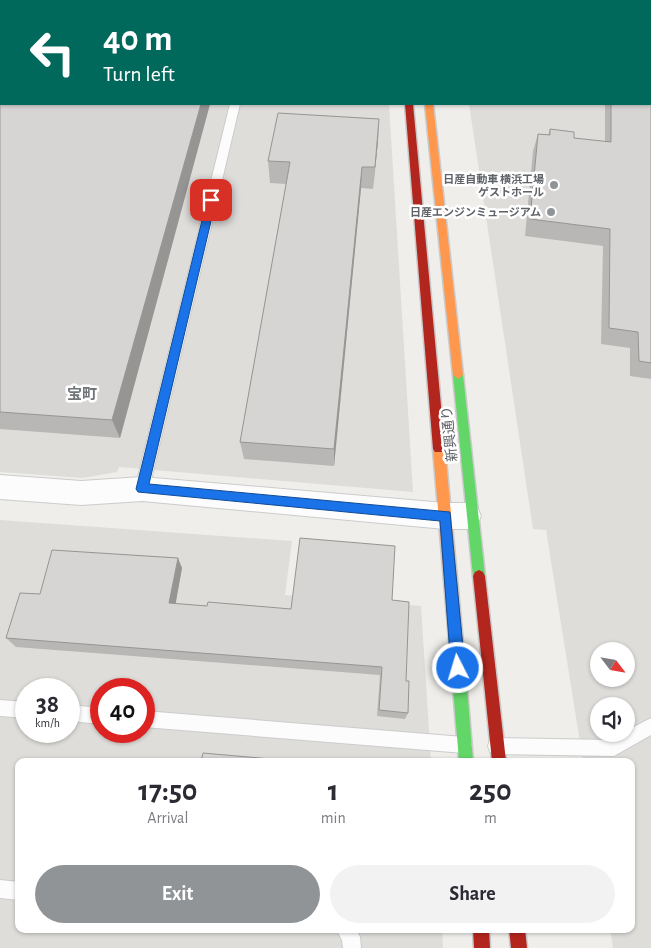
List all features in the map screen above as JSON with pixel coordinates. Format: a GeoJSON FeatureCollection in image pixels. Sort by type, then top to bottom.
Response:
{"type":"FeatureCollection","features":[{"type":"Feature","properties":{"kind":"street","name":"新興通り"},"geometry":{"type":"LineString","coordinates":[[408,105],[465,753]]}},
{"type":"Feature","properties":{"kind":"street","name":"新興通り"},"geometry":{"type":"LineString","coordinates":[[429,105],[498,754]]}},
{"type":"Feature","properties":{"kind":"street"},"geometry":{"type":"LineString","coordinates":[[0,487],[81,493],[142,489],[445,516],[473,516]]}},
{"type":"Feature","properties":{"kind":"street"},"geometry":{"type":"LineString","coordinates":[[481,933],[482,948]]}},
{"type":"Feature","properties":{"kind":"street"},"geometry":{"type":"LineString","coordinates":[[518,933],[520,948]]}},
{"type":"Feature","properties":{"kind":"lane"},"geometry":{"type":"LineString","coordinates":[[142,489],[235,105]]}},
{"type":"Feature","properties":{"kind":"lane"},"geometry":{"type":"LineString","coordinates":[[0,708],[15,709]]}},
{"type":"Feature","properties":{"kind":"lane"},"geometry":{"type":"LineString","coordinates":[[155,720],[465,753],[498,754],[614,748],[651,726]]}},
{"type":"Feature","properties":{"kind":"lane"},"geometry":{"type":"LineString","coordinates":[[0,889],[15,891]]}},
{"type":"Feature","properties":{"kind":"lane"},"geometry":{"type":"LineString","coordinates":[[347,933],[351,938],[352,948]]}},
{"type":"Feature","properties":{"kind":"shaded area"},"geometry":{"type":"Polygon","coordinates":[[[0,105],[389,105],[413,492],[119,467],[117,472],[83,478],[0,472],[0,105]]]}},
{"type":"Feature","properties":{"kind":"shaded area"},"geometry":{"type":"Polygon","coordinates":[[[469,105],[651,105],[651,948],[613,948],[611,933],[635,933],[635,758],[583,758],[546,530],[533,529],[469,105]]]}},
{"type":"Feature","properties":{"kind":"shaded area"},"geometry":{"type":"Polygon","coordinates":[[[0,520],[292,541],[285,595],[421,606],[431,758],[15,758],[15,933],[442,933],[443,948],[0,948],[0,520]]]}},
{"type":"Feature","properties":{"kind":"building"},"geometry":{"type":"Polygon","coordinates":[[[0,105],[201,105],[112,420],[0,412],[0,105]]]}},
{"type":"Feature","properties":{"kind":"building"},"geometry":{"type":"Polygon","coordinates":[[[611,105],[651,105],[651,363],[639,361],[638,332],[609,328],[610,229],[530,219],[538,134],[550,135],[550,129],[574,132],[574,138],[611,142],[611,105]]]}},
{"type":"Feature","properties":{"kind":"building"},"geometry":{"type":"Polygon","coordinates":[[[278,113],[379,119],[375,167],[362,167],[334,449],[240,442],[290,162],[268,161],[278,113]]]}},
{"type":"Feature","properties":{"kind":"building"},"geometry":{"type":"Polygon","coordinates":[[[300,538],[395,546],[392,600],[409,602],[406,681],[409,681],[408,713],[379,710],[382,667],[6,638],[20,593],[40,594],[52,550],[178,558],[169,603],[207,606],[208,602],[291,609],[300,538]]]}},
{"type":"Feature","properties":{"kind":"building"},"geometry":{"type":"Polygon","coordinates":[[[203,753],[259,758],[202,758],[203,753]]]}},
{"type":"Feature","properties":{"kind":"traffic: fast"},"geometry":{"type":"LineString","coordinates":[[458,375],[479,576]]}},
{"type":"Feature","properties":{"kind":"traffic: fast"},"geometry":{"type":"LineString","coordinates":[[459,676],[466,758]]}},
{"type":"Feature","properties":{"kind":"traffic: slow"},"geometry":{"type":"LineString","coordinates":[[429,105],[458,375]]}},
{"type":"Feature","properties":{"kind":"traffic: slow"},"geometry":{"type":"LineString","coordinates":[[439,449],[459,676]]}},
{"type":"Feature","properties":{"kind":"traffic: jam"},"geometry":{"type":"LineString","coordinates":[[409,105],[439,449]]}},
{"type":"Feature","properties":{"kind":"traffic: jam"},"geometry":{"type":"LineString","coordinates":[[479,576],[499,758]]}},
{"type":"Feature","properties":{"kind":"traffic: jam"},"geometry":{"type":"LineString","coordinates":[[481,933],[482,948]]}},
{"type":"Feature","properties":{"kind":"traffic: jam"},"geometry":{"type":"LineString","coordinates":[[517,933],[519,948]]}},
{"type":"Feature","properties":{"kind":"place","name":"日産自動車 横浜工場 ゲストホール"},"geometry":{"type":"Point","coordinates":[554,185]}},
{"type":"Feature","properties":{"kind":"place","name":"日産エンジンミュージアム"},"geometry":{"type":"Point","coordinates":[551,212]}},
{"type":"Feature","properties":{"kind":"district","name":"宝町"},"geometry":{"type":"Point","coordinates":[82,394]}},
{"type":"Feature","properties":{"kind":"route"},"geometry":{"type":"LineString","coordinates":[[211,200],[142,489],[445,516],[458,668]]}}]}
